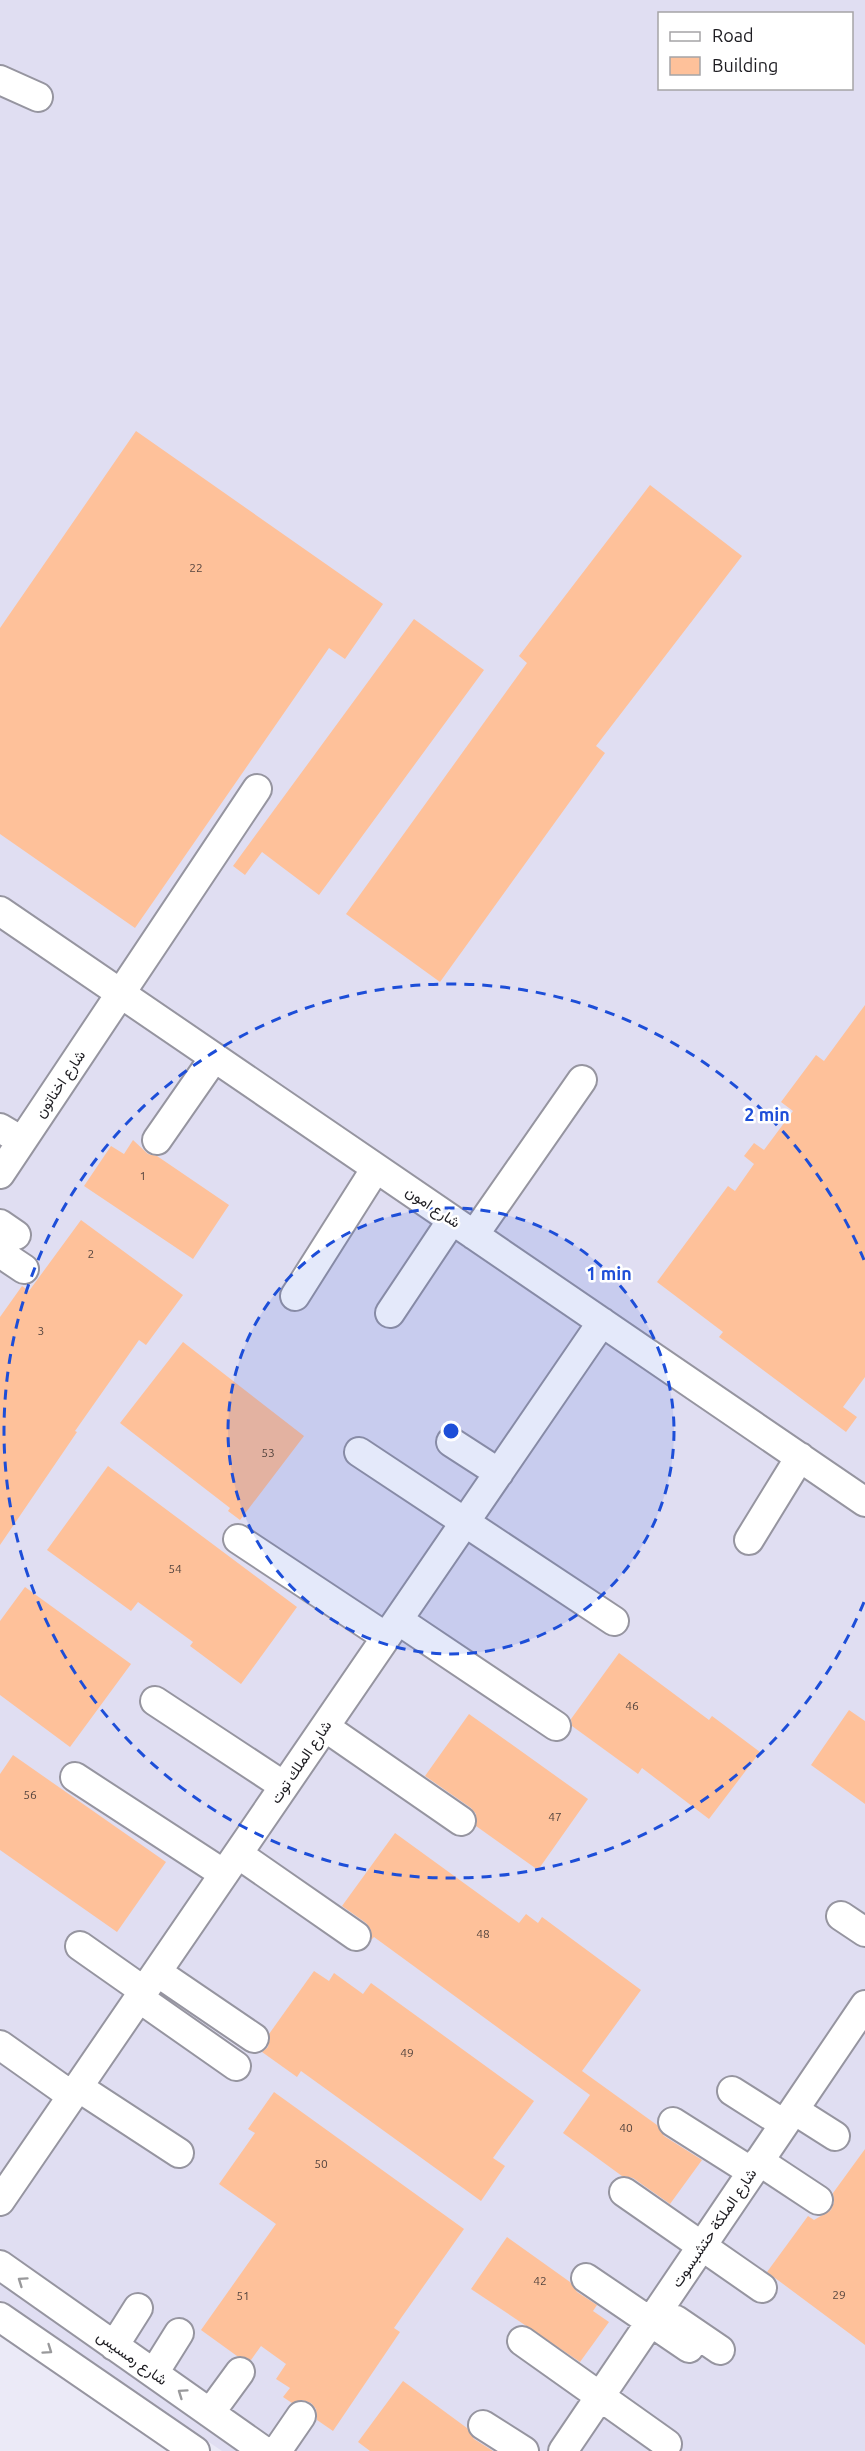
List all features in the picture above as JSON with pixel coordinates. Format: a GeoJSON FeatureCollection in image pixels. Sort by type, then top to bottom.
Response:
{"type":"FeatureCollection","features":[{"type":"Feature","properties":{"kind":"street"},"geometry":{"type":"LineString","coordinates":[[0,80],[38,97]]}},
{"type":"Feature","properties":{"kind":"street","name":"شارع اخناتون"},"geometry":{"type":"LineString","coordinates":[[0,1174],[11,1134],[121,994],[257,789]]}},
{"type":"Feature","properties":{"kind":"street","name":"شارع امون"},"geometry":{"type":"LineString","coordinates":[[3,921],[121,994],[865,1502]]}},
{"type":"Feature","properties":{"kind":"street"},"geometry":{"type":"LineString","coordinates":[[157,1140],[214,1058]]}},
{"type":"Feature","properties":{"kind":"street"},"geometry":{"type":"LineString","coordinates":[[390,1313],[463,1228],[582,1080]]}},
{"type":"Feature","properties":{"kind":"street"},"geometry":{"type":"LineString","coordinates":[[295,1296],[376,1168]]}},
{"type":"Feature","properties":{"kind":"street"},"geometry":{"type":"LineString","coordinates":[[5,1238],[24,1269]]}},
{"type":"Feature","properties":{"kind":"street","name":"شارع الملك توت"},"geometry":{"type":"LineString","coordinates":[[0,2201],[602,1322]]}},
{"type":"Feature","properties":{"kind":"street"},"geometry":{"type":"LineString","coordinates":[[451,1443],[499,1473]]}},
{"type":"Feature","properties":{"kind":"street"},"geometry":{"type":"LineString","coordinates":[[359,1452],[614,1621]]}},
{"type":"Feature","properties":{"kind":"street"},"geometry":{"type":"LineString","coordinates":[[749,1540],[800,1457]]}},
{"type":"Feature","properties":{"kind":"street"},"geometry":{"type":"LineString","coordinates":[[238,1539],[556,1726]]}},
{"type":"Feature","properties":{"kind":"street"},"geometry":{"type":"LineString","coordinates":[[155,1701],[284,1786]]}},
{"type":"Feature","properties":{"kind":"street"},"geometry":{"type":"LineString","coordinates":[[325,1727],[461,1821]]}},
{"type":"Feature","properties":{"kind":"street"},"geometry":{"type":"LineString","coordinates":[[75,1777],[356,1936]]}},
{"type":"Feature","properties":{"kind":"street"},"geometry":{"type":"LineString","coordinates":[[841,1916],[865,1932]]}},
{"type":"Feature","properties":{"kind":"street"},"geometry":{"type":"LineString","coordinates":[[80,1946],[146,1987],[254,2038]]}},
{"type":"Feature","properties":{"kind":"street"},"geometry":{"type":"LineString","coordinates":[[146,1987],[236,2066]]}},
{"type":"Feature","properties":{"kind":"street","name":"شارع الملكة حتشبسوت"},"geometry":{"type":"LineString","coordinates":[[563,2451],[789,2117],[860,2023]]}},
{"type":"Feature","properties":{"kind":"street"},"geometry":{"type":"LineString","coordinates":[[0,2045],[71,2098]]}},
{"type":"Feature","properties":{"kind":"street"},"geometry":{"type":"LineString","coordinates":[[0,2068],[71,2098],[179,2153]]}},
{"type":"Feature","properties":{"kind":"street"},"geometry":{"type":"LineString","coordinates":[[732,2091],[835,2136]]}},
{"type":"Feature","properties":{"kind":"street"},"geometry":{"type":"LineString","coordinates":[[674,2122],[818,2200]]}},
{"type":"Feature","properties":{"kind":"street"},"geometry":{"type":"LineString","coordinates":[[624,2192],[762,2288]]}},
{"type":"Feature","properties":{"kind":"street","name":"شارع رمسيس"},"geometry":{"type":"LineString","coordinates":[[0,2265],[264,2451]]}},
{"type":"Feature","properties":{"kind":"street"},"geometry":{"type":"LineString","coordinates":[[586,2278],[720,2350]]}},
{"type":"Feature","properties":{"kind":"street"},"geometry":{"type":"LineString","coordinates":[[114,2346],[138,2308]]}},
{"type":"Feature","properties":{"kind":"street"},"geometry":{"type":"LineString","coordinates":[[655,2315],[689,2348]]}},
{"type":"Feature","properties":{"kind":"street"},"geometry":{"type":"LineString","coordinates":[[0,2317],[195,2451]]}},
{"type":"Feature","properties":{"kind":"street"},"geometry":{"type":"LineString","coordinates":[[154,2373],[178,2333]]}},
{"type":"Feature","properties":{"kind":"street"},"geometry":{"type":"LineString","coordinates":[[522,2342],[667,2444]]}},
{"type":"Feature","properties":{"kind":"street"},"geometry":{"type":"LineString","coordinates":[[210,2413],[240,2372]]}},
{"type":"Feature","properties":{"kind":"street"},"geometry":{"type":"LineString","coordinates":[[277,2451],[300,2416]]}},
{"type":"Feature","properties":{"kind":"street"},"geometry":{"type":"LineString","coordinates":[[483,2425],[524,2451]]}},
{"type":"Feature","properties":{"kind":"shaded area"},"geometry":{"type":"Polygon","coordinates":[[[0,0],[865,0],[865,2451],[222,2451],[0,2300],[0,0]]]}},
{"type":"Feature","properties":{"kind":"building"},"geometry":{"type":"Polygon","coordinates":[[[136,431],[383,604],[345,659],[329,648],[135,928],[0,834],[0,628],[136,431]]]}},
{"type":"Feature","properties":{"kind":"building"},"geometry":{"type":"Polygon","coordinates":[[[650,485],[742,556],[596,746],[605,753],[440,982],[346,914],[527,663],[519,656],[650,485]]]}},
{"type":"Feature","properties":{"kind":"building"},"geometry":{"type":"Polygon","coordinates":[[[414,619],[484,670],[319,895],[262,852],[245,875],[233,866],[414,619]]]}},
{"type":"Feature","properties":{"kind":"building"},"geometry":{"type":"Polygon","coordinates":[[[865,1005],[865,1377],[843,1407],[857,1417],[846,1432],[719,1337],[723,1332],[657,1282],[728,1186],[735,1191],[754,1164],[744,1156],[754,1143],[764,1150],[793,1111],[781,1102],[816,1055],[824,1061],[865,1005]]]}},
{"type":"Feature","properties":{"kind":"building"},"geometry":{"type":"Polygon","coordinates":[[[133,1140],[148,1154],[157,1156],[229,1205],[193,1259],[84,1186],[111,1146],[124,1154],[133,1140]]]}},
{"type":"Feature","properties":{"kind":"building"},"geometry":{"type":"Polygon","coordinates":[[[81,1220],[183,1295],[146,1345],[139,1340],[75,1431],[77,1432],[0,1545],[0,1317],[22,1286],[29,1291],[81,1220]]]}},
{"type":"Feature","properties":{"kind":"building"},"geometry":{"type":"Polygon","coordinates":[[[183,1342],[304,1436],[240,1520],[228,1511],[230,1508],[120,1423],[183,1342]]]}},
{"type":"Feature","properties":{"kind":"building"},"geometry":{"type":"Polygon","coordinates":[[[108,1466],[297,1607],[241,1684],[190,1646],[193,1642],[138,1602],[131,1611],[47,1550],[108,1466]]]}},
{"type":"Feature","properties":{"kind":"building"},"geometry":{"type":"Polygon","coordinates":[[[25,1587],[131,1664],[70,1747],[0,1695],[0,1621],[25,1587]]]}},
{"type":"Feature","properties":{"kind":"building"},"geometry":{"type":"Polygon","coordinates":[[[619,1653],[709,1720],[712,1716],[760,1752],[709,1819],[642,1768],[638,1774],[572,1726],[571,1719],[619,1653]]]}},
{"type":"Feature","properties":{"kind":"building"},"geometry":{"type":"Polygon","coordinates":[[[849,1710],[865,1721],[865,1804],[811,1765],[849,1710]]]}},
{"type":"Feature","properties":{"kind":"building"},"geometry":{"type":"Polygon","coordinates":[[[469,1714],[588,1799],[538,1870],[476,1826],[476,1814],[471,1808],[425,1776],[469,1714]]]}},
{"type":"Feature","properties":{"kind":"building"},"geometry":{"type":"Polygon","coordinates":[[[13,1755],[166,1862],[117,1932],[0,1850],[0,1774],[13,1755]]]}},
{"type":"Feature","properties":{"kind":"building"},"geometry":{"type":"Polygon","coordinates":[[[395,1833],[519,1923],[526,1914],[538,1923],[542,1917],[641,1990],[582,2071],[657,2125],[664,2136],[702,2160],[670,2204],[633,2178],[622,2176],[563,2133],[590,2095],[374,1937],[371,1940],[371,1930],[366,1923],[342,1906],[395,1833]]]}},
{"type":"Feature","properties":{"kind":"building"},"geometry":{"type":"Polygon","coordinates":[[[314,1971],[329,1981],[334,1973],[363,1994],[371,1983],[534,2101],[493,2158],[505,2166],[481,2201],[301,2071],[297,2077],[262,2052],[268,2047],[269,2034],[314,1971]]]}},
{"type":"Feature","properties":{"kind":"building"},"geometry":{"type":"Polygon","coordinates":[[[274,2092],[464,2229],[394,2328],[400,2332],[333,2431],[317,2420],[316,2409],[311,2403],[302,2400],[292,2403],[283,2397],[290,2388],[276,2379],[286,2364],[261,2346],[251,2360],[237,2356],[201,2330],[276,2224],[219,2184],[255,2133],[248,2129],[274,2092]]]}},
{"type":"Feature","properties":{"kind":"building"},"geometry":{"type":"Polygon","coordinates":[[[865,2149],[865,2345],[767,2272],[808,2216],[814,2220],[831,2210],[834,2202],[833,2193],[865,2149]]]}},
{"type":"Feature","properties":{"kind":"building"},"geometry":{"type":"Polygon","coordinates":[[[507,2237],[570,2282],[577,2292],[597,2305],[593,2311],[609,2322],[580,2362],[471,2289],[507,2237]]]}},
{"type":"Feature","properties":{"kind":"building"},"geometry":{"type":"Polygon","coordinates":[[[403,2381],[467,2428],[474,2439],[493,2451],[370,2451],[358,2442],[403,2381]]]}}]}
